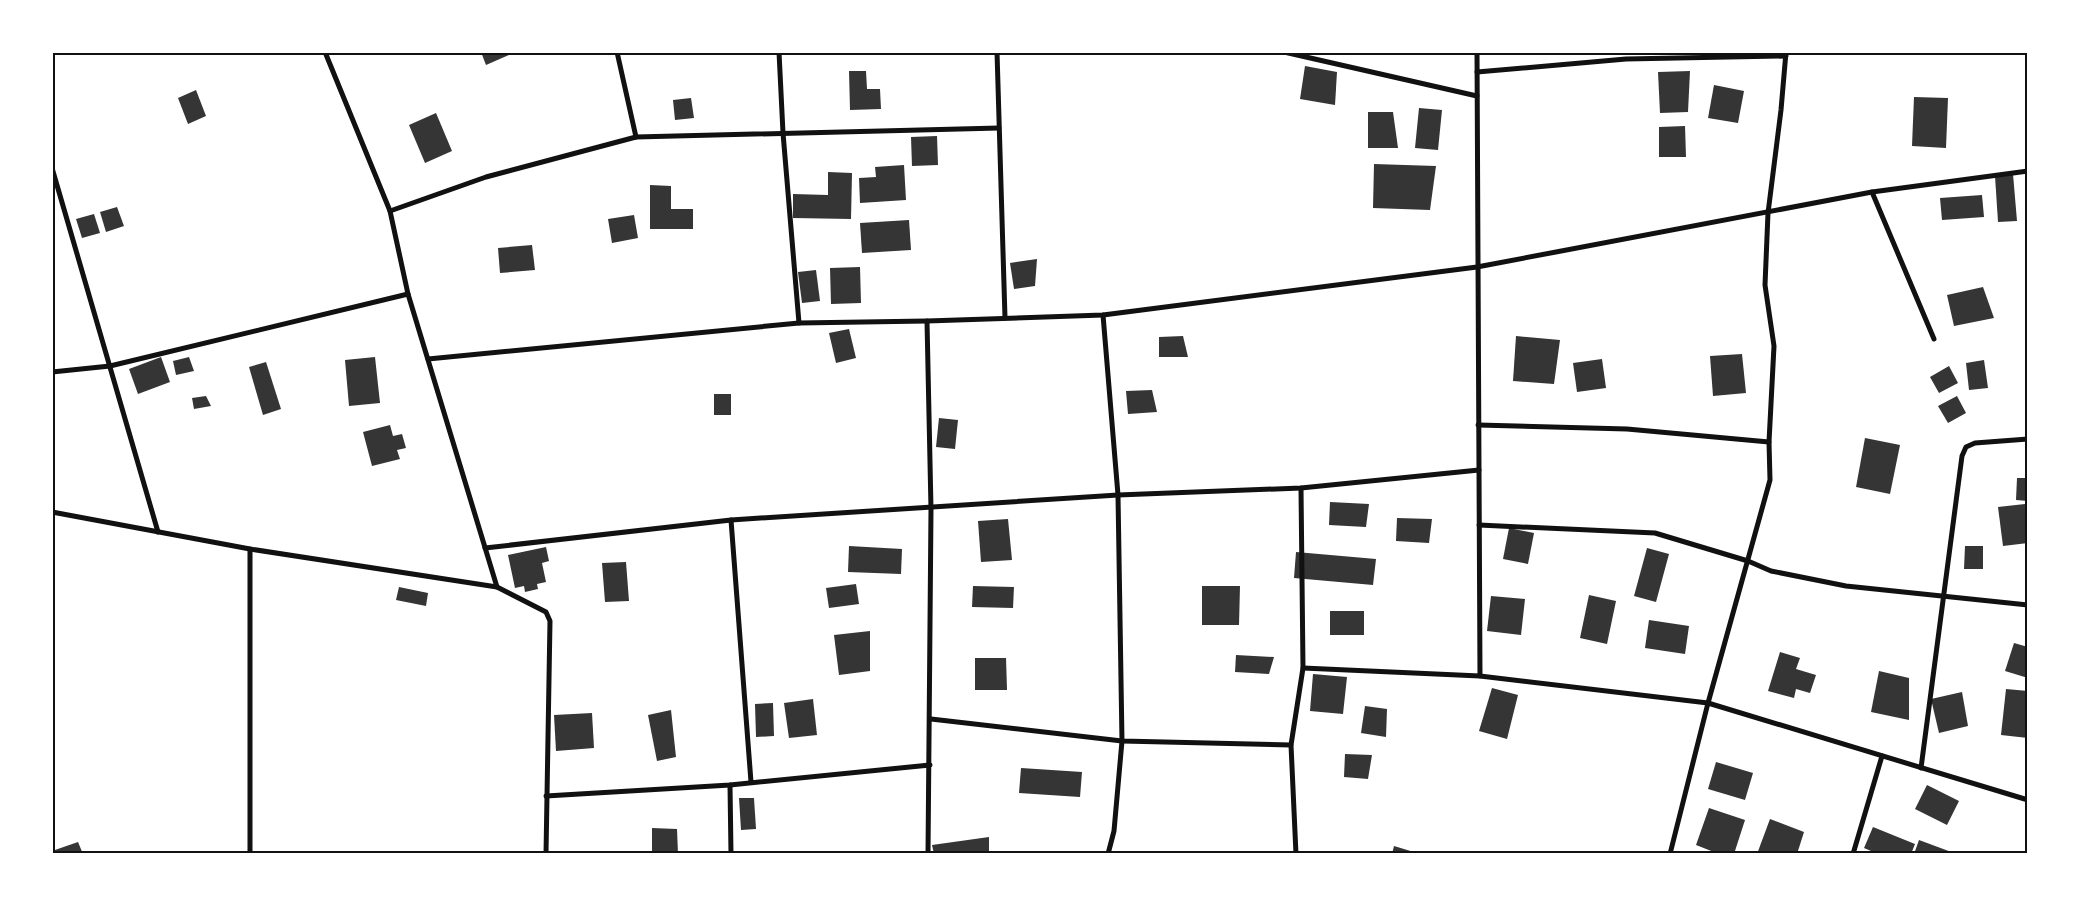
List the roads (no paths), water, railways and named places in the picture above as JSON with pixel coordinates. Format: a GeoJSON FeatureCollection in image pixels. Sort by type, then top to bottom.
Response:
{"type":"FeatureCollection","features":[{"type":"Feature","properties":{"kind":"street"},"geometry":{"type":"LineString","coordinates":[[325,52],[390,211],[408,294],[497,587]]}},
{"type":"Feature","properties":{"kind":"street"},"geometry":{"type":"LineString","coordinates":[[617,52],[636,137]]}},
{"type":"Feature","properties":{"kind":"street"},"geometry":{"type":"LineString","coordinates":[[779,52],[783,133],[799,323]]}},
{"type":"Feature","properties":{"kind":"street"},"geometry":{"type":"LineString","coordinates":[[997,52],[1005,318]]}},
{"type":"Feature","properties":{"kind":"street"},"geometry":{"type":"LineString","coordinates":[[1284,52],[1476,96]]}},
{"type":"Feature","properties":{"kind":"street"},"geometry":{"type":"LineString","coordinates":[[1477,52],[1480,676]]}},
{"type":"Feature","properties":{"kind":"street"},"geometry":{"type":"LineString","coordinates":[[1476,72],[1626,59],[1786,54],[1768,213],[1765,285],[1774,346],[1770,480],[1708,703],[1670,854]]}},
{"type":"Feature","properties":{"kind":"street"},"geometry":{"type":"LineString","coordinates":[[390,211],[486,176],[636,137],[999,128]]}},
{"type":"Feature","properties":{"kind":"street"},"geometry":{"type":"LineString","coordinates":[[52,168],[55,184],[158,532]]}},
{"type":"Feature","properties":{"kind":"street"},"geometry":{"type":"LineString","coordinates":[[428,359],[799,323],[927,322],[1103,315],[1477,267],[1872,192],[2028,171]]}},
{"type":"Feature","properties":{"kind":"street"},"geometry":{"type":"LineString","coordinates":[[1872,192],[1934,339]]}},
{"type":"Feature","properties":{"kind":"street"},"geometry":{"type":"LineString","coordinates":[[52,372],[110,366],[408,294]]}},
{"type":"Feature","properties":{"kind":"street"},"geometry":{"type":"LineString","coordinates":[[1103,315],[1118,496],[1122,741],[1114,831],[1108,854]]}},
{"type":"Feature","properties":{"kind":"street"},"geometry":{"type":"LineString","coordinates":[[927,322],[931,719],[928,854]]}},
{"type":"Feature","properties":{"kind":"street"},"geometry":{"type":"LineString","coordinates":[[1478,425],[1627,429],[1770,442]]}},
{"type":"Feature","properties":{"kind":"street"},"geometry":{"type":"LineString","coordinates":[[1921,768],[1962,456],[1966,447],[1975,443],[2028,439]]}},
{"type":"Feature","properties":{"kind":"street"},"geometry":{"type":"LineString","coordinates":[[485,548],[731,520],[1118,496],[1301,488],[1478,470]]}},
{"type":"Feature","properties":{"kind":"street"},"geometry":{"type":"LineString","coordinates":[[1296,854],[1291,745],[1303,668],[1301,488]]}},
{"type":"Feature","properties":{"kind":"street"},"geometry":{"type":"LineString","coordinates":[[52,512],[250,549],[497,587],[546,612],[550,621],[546,854]]}},
{"type":"Feature","properties":{"kind":"street"},"geometry":{"type":"LineString","coordinates":[[731,520],[751,782]]}},
{"type":"Feature","properties":{"kind":"street"},"geometry":{"type":"LineString","coordinates":[[1479,525],[1655,533],[1748,561],[1771,571],[1846,586],[2028,606]]}},
{"type":"Feature","properties":{"kind":"street"},"geometry":{"type":"LineString","coordinates":[[250,549],[250,854]]}},
{"type":"Feature","properties":{"kind":"street"},"geometry":{"type":"LineString","coordinates":[[1303,668],[1480,676],[1708,703],[2028,800]]}},
{"type":"Feature","properties":{"kind":"street"},"geometry":{"type":"LineString","coordinates":[[931,719],[1122,741],[1291,745]]}},
{"type":"Feature","properties":{"kind":"street"},"geometry":{"type":"LineString","coordinates":[[1853,854],[1882,756]]}},
{"type":"Feature","properties":{"kind":"street"},"geometry":{"type":"LineString","coordinates":[[546,796],[730,785],[930,765]]}},
{"type":"Feature","properties":{"kind":"street"},"geometry":{"type":"LineString","coordinates":[[730,785],[731,854]]}}]}
